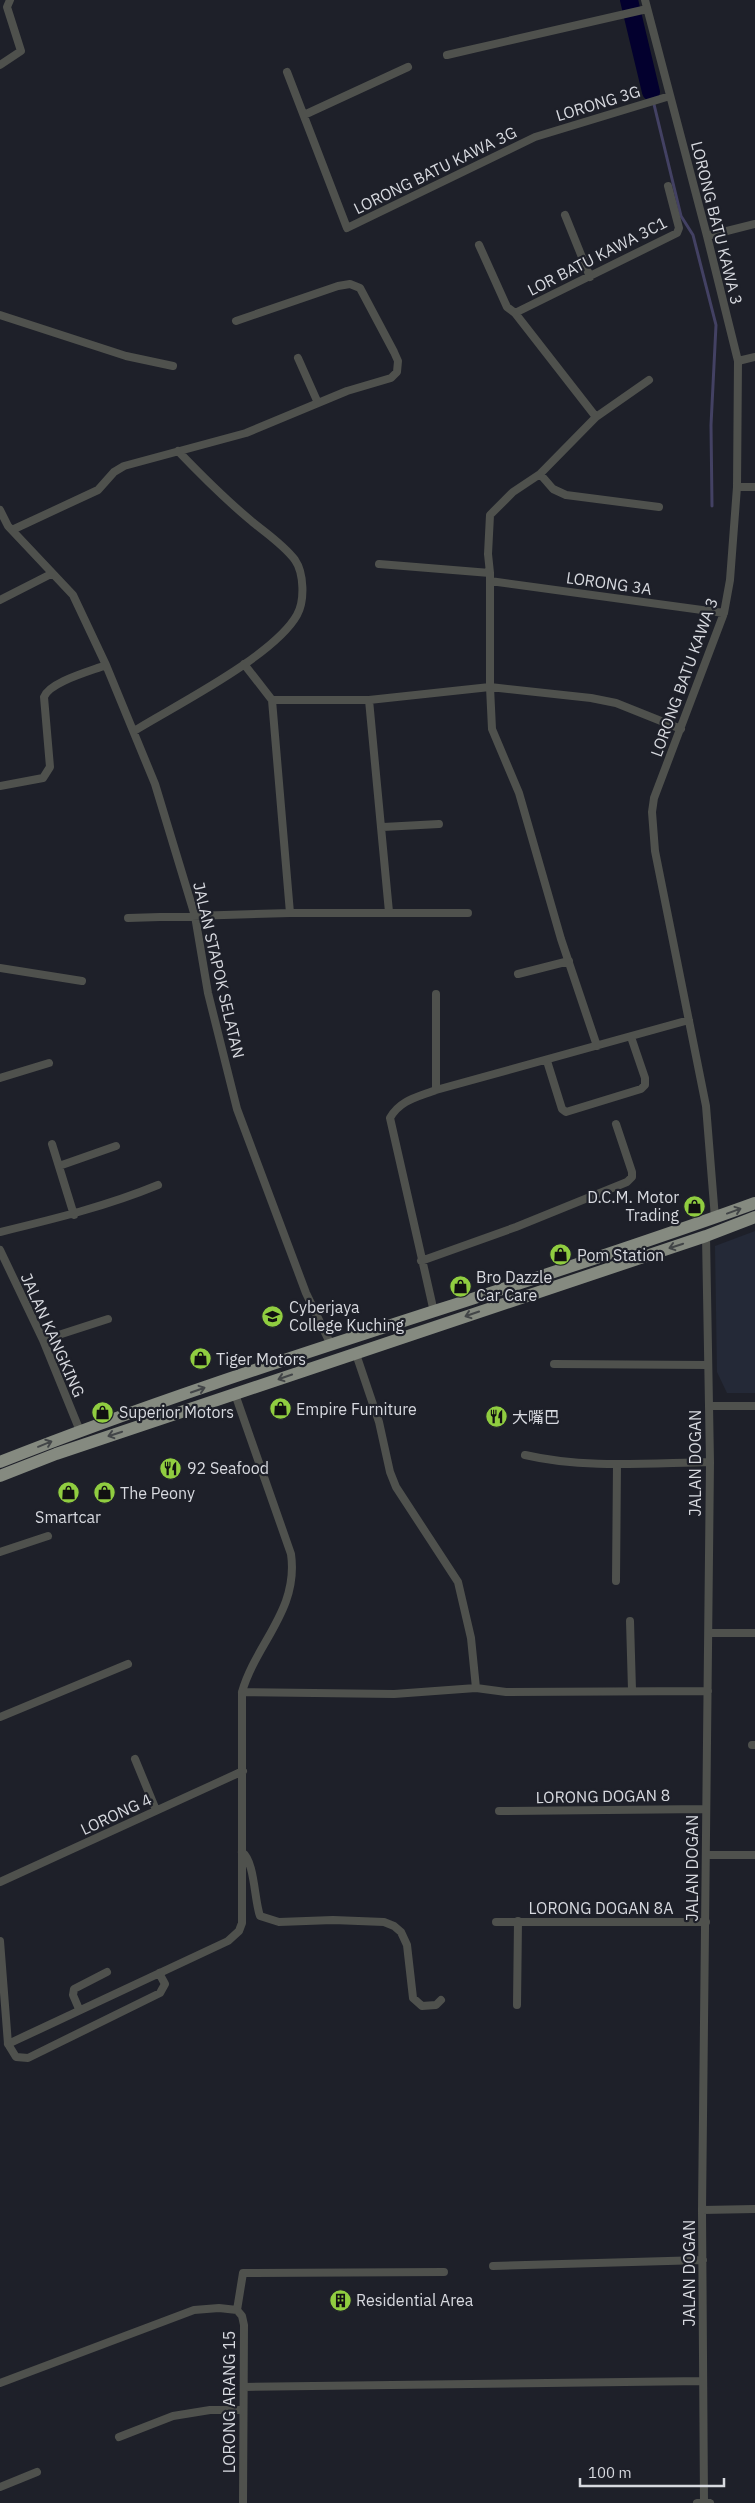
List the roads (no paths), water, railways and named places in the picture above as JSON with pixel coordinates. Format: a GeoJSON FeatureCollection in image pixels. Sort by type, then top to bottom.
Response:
{"type":"FeatureCollection","features":[{"type":"Feature","properties":{"kind":"highway"},"geometry":{"type":"LineString","coordinates":[[0,1462],[80,1431],[755,1203]]}},
{"type":"Feature","properties":{"kind":"highway"},"geometry":{"type":"LineString","coordinates":[[0,1476],[56,1454],[706,1236],[755,1217]]}},
{"type":"Feature","properties":{"kind":"street"},"geometry":{"type":"LineString","coordinates":[[0,65],[21,51],[7,6],[10,0]]}},
{"type":"Feature","properties":{"kind":"street","name":"LORONG BATU KAWA 3"},"geometry":{"type":"LineString","coordinates":[[645,0],[643,10],[670,96],[738,361],[736,487],[730,580],[724,613],[654,798],[652,812],[655,851],[706,1106],[715,1218]]}},
{"type":"Feature","properties":{"kind":"street"},"geometry":{"type":"LineString","coordinates":[[447,55],[643,10]]}},
{"type":"Feature","properties":{"kind":"street"},"geometry":{"type":"LineString","coordinates":[[287,72],[304,116],[408,67]]}},
{"type":"Feature","properties":{"kind":"street","name":"LORONG 3G"},"geometry":{"type":"LineString","coordinates":[[535,137],[670,96]]}},
{"type":"Feature","properties":{"kind":"street","name":"LORONG BATU KAWA 3G"},"geometry":{"type":"LineString","coordinates":[[304,116],[347,228],[535,137]]}},
{"type":"Feature","properties":{"kind":"street","name":"LOR BATU KAWA 3C1"},"geometry":{"type":"LineString","coordinates":[[515,313],[677,233],[679,228],[668,186]]}},
{"type":"Feature","properties":{"kind":"street"},"geometry":{"type":"LineString","coordinates":[[565,215],[590,277]]}},
{"type":"Feature","properties":{"kind":"street"},"geometry":{"type":"LineString","coordinates":[[707,236],[755,224]]}},
{"type":"Feature","properties":{"kind":"street"},"geometry":{"type":"LineString","coordinates":[[479,245],[507,307],[515,313],[596,417]]}},
{"type":"Feature","properties":{"kind":"street"},"geometry":{"type":"LineString","coordinates":[[7,529],[98,490],[114,472],[124,466],[246,433],[318,403],[391,378],[397,372],[398,362],[394,352],[360,288],[350,284],[338,286],[236,321]]}},
{"type":"Feature","properties":{"kind":"street"},"geometry":{"type":"LineString","coordinates":[[0,315],[126,356],[173,366]]}},
{"type":"Feature","properties":{"kind":"street"},"geometry":{"type":"LineString","coordinates":[[738,361],[755,357]]}},
{"type":"Feature","properties":{"kind":"street"},"geometry":{"type":"LineString","coordinates":[[298,358],[318,403]]}},
{"type":"Feature","properties":{"kind":"street"},"geometry":{"type":"LineString","coordinates":[[597,1046],[569,961],[519,793],[492,729],[488,554],[490,515],[513,492],[540,474],[596,417],[649,380]]}},
{"type":"Feature","properties":{"kind":"street"},"geometry":{"type":"LineString","coordinates":[[134,731],[244,664],[274,640],[297,615],[301,605],[300,574],[296,561],[207,481],[178,451]]}},
{"type":"Feature","properties":{"kind":"street"},"geometry":{"type":"LineString","coordinates":[[540,474],[553,489],[566,495],[659,507]]}},
{"type":"Feature","properties":{"kind":"street"},"geometry":{"type":"LineString","coordinates":[[736,487],[755,487]]}},
{"type":"Feature","properties":{"kind":"street","name":"JALAN STAPOK SELATAN"},"geometry":{"type":"LineString","coordinates":[[0,510],[7,529],[73,595],[106,665],[155,784],[195,916],[208,993],[237,1109],[306,1292],[331,1346]]}},
{"type":"Feature","properties":{"kind":"street","name":"LORONG 3A"},"geometry":{"type":"LineString","coordinates":[[379,564],[490,577],[724,613]]}},
{"type":"Feature","properties":{"kind":"street"},"geometry":{"type":"LineString","coordinates":[[0,600],[51,574]]}},
{"type":"Feature","properties":{"kind":"street"},"geometry":{"type":"LineString","coordinates":[[244,664],[272,700],[290,913]]}},
{"type":"Feature","properties":{"kind":"street"},"geometry":{"type":"LineString","coordinates":[[0,786],[43,778],[50,767],[44,706],[46,692],[58,684],[106,665]]}},
{"type":"Feature","properties":{"kind":"street"},"geometry":{"type":"LineString","coordinates":[[272,700],[369,700],[490,687],[591,698],[616,704],[681,728]]}},
{"type":"Feature","properties":{"kind":"street"},"geometry":{"type":"LineString","coordinates":[[369,700],[383,828],[389,912]]}},
{"type":"Feature","properties":{"kind":"street"},"geometry":{"type":"LineString","coordinates":[[383,828],[439,824]]}},
{"type":"Feature","properties":{"kind":"street"},"geometry":{"type":"LineString","coordinates":[[128,918],[290,913],[468,913]]}},
{"type":"Feature","properties":{"kind":"street"},"geometry":{"type":"LineString","coordinates":[[518,974],[569,961]]}},
{"type":"Feature","properties":{"kind":"street"},"geometry":{"type":"LineString","coordinates":[[0,968],[82,981]]}},
{"type":"Feature","properties":{"kind":"street"},"geometry":{"type":"LineString","coordinates":[[436,994],[436,1090]]}},
{"type":"Feature","properties":{"kind":"street"},"geometry":{"type":"LineString","coordinates":[[434,1312],[390,1118],[401,1104],[436,1090],[547,1061],[689,1020]]}},
{"type":"Feature","properties":{"kind":"street"},"geometry":{"type":"LineString","coordinates":[[547,1061],[562,1109],[566,1112],[641,1090],[645,1085],[645,1078],[631,1036]]}},
{"type":"Feature","properties":{"kind":"street"},"geometry":{"type":"LineString","coordinates":[[0,1078],[49,1063]]}},
{"type":"Feature","properties":{"kind":"street"},"geometry":{"type":"LineString","coordinates":[[422,1262],[516,1227],[627,1182],[632,1177],[632,1172],[616,1124]]}},
{"type":"Feature","properties":{"kind":"street"},"geometry":{"type":"LineString","coordinates":[[52,1144],[74,1214]]}},
{"type":"Feature","properties":{"kind":"street"},"geometry":{"type":"LineString","coordinates":[[59,1166],[116,1146]]}},
{"type":"Feature","properties":{"kind":"street"},"geometry":{"type":"LineString","coordinates":[[0,1232],[74,1214],[120,1200],[158,1185]]}},
{"type":"Feature","properties":{"kind":"street","name":"JALAN DOGAN"},"geometry":{"type":"LineString","coordinates":[[704,2502],[704,2260],[702,2210],[710,1462],[706,1236]]}},
{"type":"Feature","properties":{"kind":"street","name":"JALAN KANGKING"},"geometry":{"type":"LineString","coordinates":[[0,1250],[43,1340],[80,1431]]}},
{"type":"Feature","properties":{"kind":"street"},"geometry":{"type":"LineString","coordinates":[[43,1340],[108,1320]]}},
{"type":"Feature","properties":{"kind":"street"},"geometry":{"type":"LineString","coordinates":[[356,1354],[396,1487],[458,1582],[471,1638],[476,1688]]}},
{"type":"Feature","properties":{"kind":"street"},"geometry":{"type":"LineString","coordinates":[[554,1364],[708,1365]]}},
{"type":"Feature","properties":{"kind":"street"},"geometry":{"type":"LineString","coordinates":[[8,2044],[79,2009],[228,1941],[239,1931],[242,1923],[242,1692],[247,1673],[287,1602],[293,1567],[291,1554],[236,1394]]}},
{"type":"Feature","properties":{"kind":"street"},"geometry":{"type":"LineString","coordinates":[[709,1406],[755,1406]]}},
{"type":"Feature","properties":{"kind":"street"},"geometry":{"type":"LineString","coordinates":[[525,1455],[550,1461],[616,1464],[710,1462]]}},
{"type":"Feature","properties":{"kind":"street"},"geometry":{"type":"LineString","coordinates":[[616,1464],[616,1581]]}},
{"type":"Feature","properties":{"kind":"street"},"geometry":{"type":"LineString","coordinates":[[0,1552],[48,1536]]}},
{"type":"Feature","properties":{"kind":"street"},"geometry":{"type":"LineString","coordinates":[[630,1621],[632,1690]]}},
{"type":"Feature","properties":{"kind":"street"},"geometry":{"type":"LineString","coordinates":[[709,1633],[755,1633]]}},
{"type":"Feature","properties":{"kind":"street"},"geometry":{"type":"LineString","coordinates":[[0,1717],[128,1664]]}},
{"type":"Feature","properties":{"kind":"street"},"geometry":{"type":"LineString","coordinates":[[242,1692],[394,1694],[476,1688],[506,1692],[708,1691]]}},
{"type":"Feature","properties":{"kind":"street"},"geometry":{"type":"LineString","coordinates":[[135,1760],[156,1810]]}},
{"type":"Feature","properties":{"kind":"street","name":"LORONG 4"},"geometry":{"type":"LineString","coordinates":[[0,1882],[243,1771]]}},
{"type":"Feature","properties":{"kind":"street","name":"LORONG DOGAN 8"},"geometry":{"type":"LineString","coordinates":[[500,1811],[706,1809]]}},
{"type":"Feature","properties":{"kind":"street"},"geometry":{"type":"LineString","coordinates":[[242,1852],[248,1859],[255,1904],[260,1916],[279,1922],[384,1922],[394,1926],[401,1932],[407,1945],[412,1998],[422,2006],[436,2005],[441,2000]]}},
{"type":"Feature","properties":{"kind":"street"},"geometry":{"type":"LineString","coordinates":[[706,1855],[755,1855]]}},
{"type":"Feature","properties":{"kind":"street"},"geometry":{"type":"LineString","coordinates":[[518,1921],[518,2004]]}},
{"type":"Feature","properties":{"kind":"street","name":"LORONG DOGAN 8A"},"geometry":{"type":"LineString","coordinates":[[496,1922],[706,1922]]}},
{"type":"Feature","properties":{"kind":"street"},"geometry":{"type":"LineString","coordinates":[[0,1941],[8,2044],[16,2058],[28,2058],[160,1993],[165,1984],[159,1973]]}},
{"type":"Feature","properties":{"kind":"street"},"geometry":{"type":"LineString","coordinates":[[79,2009],[73,1995],[74,1989],[107,1972]]}},
{"type":"Feature","properties":{"kind":"street"},"geometry":{"type":"LineString","coordinates":[[702,2210],[755,2210]]}},
{"type":"Feature","properties":{"kind":"street"},"geometry":{"type":"LineString","coordinates":[[493,2266],[704,2260]]}},
{"type":"Feature","properties":{"kind":"street","name":"LORONG ARANG 15"},"geometry":{"type":"LineString","coordinates":[[243,2503],[242,2410],[244,2325],[242,2316],[237,2310],[243,2273],[444,2272]]}},
{"type":"Feature","properties":{"kind":"street"},"geometry":{"type":"LineString","coordinates":[[0,2383],[194,2310],[219,2308],[237,2310]]}},
{"type":"Feature","properties":{"kind":"street"},"geometry":{"type":"LineString","coordinates":[[244,2387],[704,2381]]}},
{"type":"Feature","properties":{"kind":"street"},"geometry":{"type":"LineString","coordinates":[[119,2437],[173,2416],[210,2410],[242,2410]]}},
{"type":"Feature","properties":{"kind":"street"},"geometry":{"type":"LineString","coordinates":[[0,2487],[37,2472]]}},
{"type":"Feature","properties":{"kind":"waterway"},"geometry":{"type":"LineString","coordinates":[[629,0],[651,92]]}},
{"type":"Feature","properties":{"kind":"waterway"},"geometry":{"type":"LineString","coordinates":[[651,92],[681,216],[693,235],[716,325],[711,425],[712,506]]}},
{"type":"Feature","properties":{"kind":"place","name":"D.C.M. Motor Trading"},"geometry":{"type":"Point","coordinates":[695,1206]}},
{"type":"Feature","properties":{"kind":"place","name":"Pom Station"},"geometry":{"type":"Point","coordinates":[561,1255]}},
{"type":"Feature","properties":{"kind":"place","name":"Bro Dazzle Car Care"},"geometry":{"type":"Point","coordinates":[460,1286]}},
{"type":"Feature","properties":{"kind":"place","name":"Cyberjaya College Kuching"},"geometry":{"type":"Point","coordinates":[273,1316]}},
{"type":"Feature","properties":{"kind":"place","name":"Tiger Motors"},"geometry":{"type":"Point","coordinates":[200,1359]}},
{"type":"Feature","properties":{"kind":"place","name":"Empire Furniture"},"geometry":{"type":"Point","coordinates":[280,1409]}},
{"type":"Feature","properties":{"kind":"place","name":"Superior Motors"},"geometry":{"type":"Point","coordinates":[103,1412]}},
{"type":"Feature","properties":{"kind":"place","name":"大嘴巴"},"geometry":{"type":"Point","coordinates":[496,1417]}},
{"type":"Feature","properties":{"kind":"place","name":"92 Seafood"},"geometry":{"type":"Point","coordinates":[171,1468]}},
{"type":"Feature","properties":{"kind":"place","name":"Smartcar"},"geometry":{"type":"Point","coordinates":[68,1493]}},
{"type":"Feature","properties":{"kind":"place","name":"The Peony"},"geometry":{"type":"Point","coordinates":[104,1493]}},
{"type":"Feature","properties":{"kind":"place","name":"Residential Area"},"geometry":{"type":"Point","coordinates":[340,2300]}}]}
